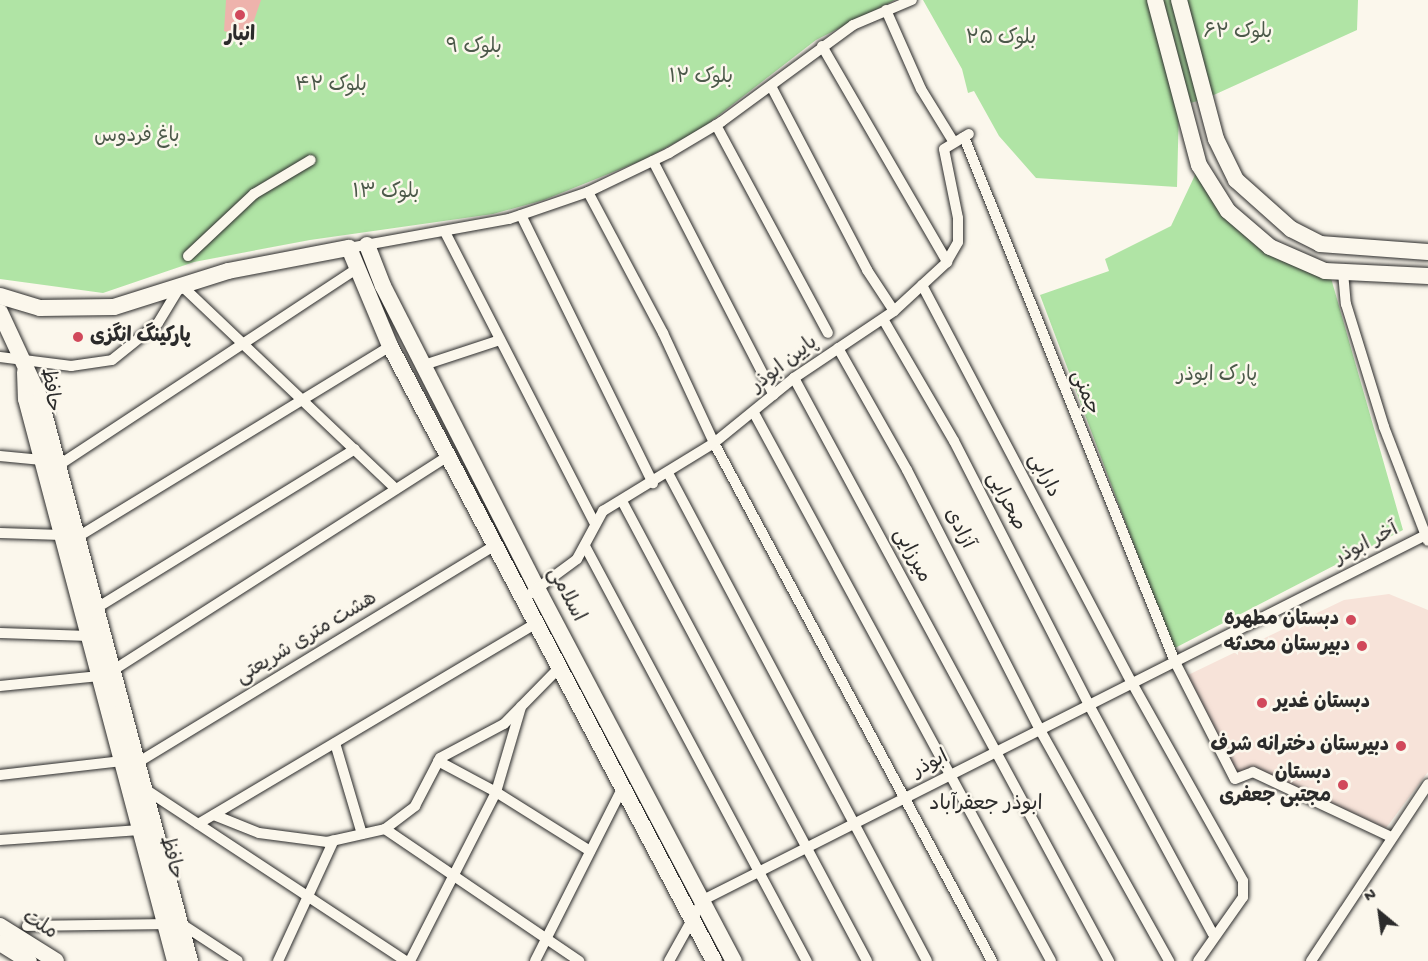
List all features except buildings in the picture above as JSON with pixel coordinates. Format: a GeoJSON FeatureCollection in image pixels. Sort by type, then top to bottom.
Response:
{"type":"FeatureCollection","features":[{"type":"Feature","properties":{"kind":"street"},"geometry":{"type":"LineString","coordinates":[[0,296],[40,308],[114,307],[228,271],[445,232],[520,215],[588,192],[653,161],[716,125],[822,46],[886,10],[912,0]]}},
{"type":"Feature","properties":{"kind":"street"},"geometry":{"type":"LineString","coordinates":[[1155,0],[1199,165],[1228,211],[1270,247],[1325,271],[1428,276]]}},
{"type":"Feature","properties":{"kind":"street"},"geometry":{"type":"LineString","coordinates":[[1179,0],[1216,139],[1236,180],[1291,229],[1320,244],[1428,252]]}},
{"type":"Feature","properties":{"kind":"street","name":"چمنی"},"geometry":{"type":"LineString","coordinates":[[886,10],[921,89],[962,137],[1175,662],[1235,779],[1253,772],[1391,837]]}},
{"type":"Feature","properties":{"kind":"street"},"geometry":{"type":"LineString","coordinates":[[822,46],[947,262]]}},
{"type":"Feature","properties":{"kind":"street"},"geometry":{"type":"LineString","coordinates":[[771,86],[867,270],[894,311]]}},
{"type":"Feature","properties":{"kind":"street"},"geometry":{"type":"LineString","coordinates":[[1183,105],[1204,99]]}},
{"type":"Feature","properties":{"kind":"street"},"geometry":{"type":"LineString","coordinates":[[716,125],[828,333]]}},
{"type":"Feature","properties":{"kind":"street","name":"پایین ابوذر"},"geometry":{"type":"LineString","coordinates":[[594,522],[603,511],[653,483],[714,443],[754,413],[794,378],[894,311],[947,262],[958,242],[958,218],[943,158],[944,149],[962,137]]}},
{"type":"Feature","properties":{"kind":"street"},"geometry":{"type":"LineString","coordinates":[[188,255],[254,194],[311,160]]}},
{"type":"Feature","properties":{"kind":"street"},"geometry":{"type":"LineString","coordinates":[[653,161],[774,395]]}},
{"type":"Feature","properties":{"kind":"street"},"geometry":{"type":"LineString","coordinates":[[588,192],[663,333],[714,443],[992,961]]}},
{"type":"Feature","properties":{"kind":"street"},"geometry":{"type":"LineString","coordinates":[[520,215],[592,353],[653,483]]}},
{"type":"Feature","properties":{"kind":"street"},"geometry":{"type":"LineString","coordinates":[[445,232],[594,522],[585,546],[577,559],[524,599]]}},
{"type":"Feature","properties":{"kind":"street","name":"اسلامی"},"geometry":{"type":"LineString","coordinates":[[368,245],[424,365],[538,590],[734,961]]}},
{"type":"Feature","properties":{"kind":"street","name":"اسلامی"},"geometry":{"type":"LineString","coordinates":[[349,248],[390,346],[714,961]]}},
{"type":"Feature","properties":{"kind":"street"},"geometry":{"type":"LineString","coordinates":[[0,456],[49,464],[356,269]]}},
{"type":"Feature","properties":{"kind":"street","name":"آخر ابوذر"},"geometry":{"type":"LineString","coordinates":[[1175,662],[1426,538],[1384,427],[1346,304],[1343,272]]}},
{"type":"Feature","properties":{"kind":"street"},"geometry":{"type":"LineString","coordinates":[[181,285],[240,344],[303,399],[396,489]]}},
{"type":"Feature","properties":{"kind":"street"},"geometry":{"type":"LineString","coordinates":[[0,357],[71,366],[112,360],[158,323],[181,285]]}},
{"type":"Feature","properties":{"kind":"street","name":"دارابی"},"geometry":{"type":"LineString","coordinates":[[922,285],[1132,683],[1245,890],[1244,897],[1213,934]]}},
{"type":"Feature","properties":{"kind":"street"},"geometry":{"type":"LineString","coordinates":[[0,312],[24,359]]}},
{"type":"Feature","properties":{"kind":"street","name":"صحرایی"},"geometry":{"type":"LineString","coordinates":[[883,319],[954,441],[1089,705],[1213,934]]}},
{"type":"Feature","properties":{"kind":"street"},"geometry":{"type":"LineString","coordinates":[[424,365],[500,340]]}},
{"type":"Feature","properties":{"kind":"street"},"geometry":{"type":"LineString","coordinates":[[0,533],[68,539],[390,346]]}},
{"type":"Feature","properties":{"kind":"street","name":"آزادی"},"geometry":{"type":"LineString","coordinates":[[838,348],[907,470],[1040,730],[1169,961]]}},
{"type":"Feature","properties":{"kind":"street","name":"حافظ"},"geometry":{"type":"LineString","coordinates":[[24,359],[26,399],[49,464],[89,636],[106,673]]}},
{"type":"Feature","properties":{"kind":"street","name":"میرزایی"},"geometry":{"type":"LineString","coordinates":[[794,378],[1109,961]]}},
{"type":"Feature","properties":{"kind":"street"},"geometry":{"type":"LineString","coordinates":[[754,413],[1051,961]]}},
{"type":"Feature","properties":{"kind":"street"},"geometry":{"type":"LineString","coordinates":[[95,609],[355,449]]}},
{"type":"Feature","properties":{"kind":"street"},"geometry":{"type":"LineString","coordinates":[[0,686],[106,673],[448,456]]}},
{"type":"Feature","properties":{"kind":"street"},"geometry":{"type":"LineString","coordinates":[[668,472],[927,961]]}},
{"type":"Feature","properties":{"kind":"street"},"geometry":{"type":"LineString","coordinates":[[622,501],[867,961]]}},
{"type":"Feature","properties":{"kind":"street","name":"حافظ"},"geometry":{"type":"LineString","coordinates":[[68,539],[95,609],[106,673],[130,762],[140,830],[173,923],[190,961]]}},
{"type":"Feature","properties":{"kind":"street","name":"هشت متری شریعتی"},"geometry":{"type":"LineString","coordinates":[[130,762],[495,545]]}},
{"type":"Feature","properties":{"kind":"street"},"geometry":{"type":"LineString","coordinates":[[585,546],[807,961]]}},
{"type":"Feature","properties":{"kind":"street"},"geometry":{"type":"LineString","coordinates":[[198,825],[536,623]]}},
{"type":"Feature","properties":{"kind":"street"},"geometry":{"type":"LineString","coordinates":[[0,633],[89,636]]}},
{"type":"Feature","properties":{"kind":"street","name":"ابوذر"},"geometry":{"type":"LineString","coordinates":[[703,900],[1175,662]]}},
{"type":"Feature","properties":{"kind":"street"},"geometry":{"type":"LineString","coordinates":[[214,815],[259,833],[334,840],[385,829],[414,806],[438,761],[456,747],[504,724],[560,668]]}},
{"type":"Feature","properties":{"kind":"street"},"geometry":{"type":"LineString","coordinates":[[411,961],[496,792],[521,707]]}},
{"type":"Feature","properties":{"kind":"street"},"geometry":{"type":"LineString","coordinates":[[335,743],[362,834]]}},
{"type":"Feature","properties":{"kind":"street"},"geometry":{"type":"LineString","coordinates":[[438,761],[496,792],[590,851]]}},
{"type":"Feature","properties":{"kind":"street"},"geometry":{"type":"LineString","coordinates":[[0,775],[130,762]]}},
{"type":"Feature","properties":{"kind":"street","name":"حافظ"},"geometry":{"type":"LineString","coordinates":[[130,762],[144,789],[173,923],[175,961]]}},
{"type":"Feature","properties":{"kind":"street"},"geometry":{"type":"LineString","coordinates":[[1311,961],[1428,784]]}},
{"type":"Feature","properties":{"kind":"street"},"geometry":{"type":"LineString","coordinates":[[535,961],[622,787]]}},
{"type":"Feature","properties":{"kind":"street"},"geometry":{"type":"LineString","coordinates":[[144,789],[406,961]]}},
{"type":"Feature","properties":{"kind":"street"},"geometry":{"type":"LineString","coordinates":[[385,829],[579,961]]}},
{"type":"Feature","properties":{"kind":"street"},"geometry":{"type":"LineString","coordinates":[[0,840],[140,830]]}},
{"type":"Feature","properties":{"kind":"street"},"geometry":{"type":"LineString","coordinates":[[278,961],[334,840]]}},
{"type":"Feature","properties":{"kind":"street"},"geometry":{"type":"LineString","coordinates":[[669,961],[703,900]]}},
{"type":"Feature","properties":{"kind":"street"},"geometry":{"type":"LineString","coordinates":[[27,926],[173,923],[238,961]]}},
{"type":"Feature","properties":{"kind":"street","name":"ملت"},"geometry":{"type":"LineString","coordinates":[[0,926],[56,961]]}},
{"type":"Feature","properties":{"kind":"street"},"geometry":{"type":"LineString","coordinates":[[1198,961],[1213,934]]}},
{"type":"Feature","properties":{"kind":"street","name":"ملت"},"geometry":{"type":"LineString","coordinates":[[0,943],[24,960]]}},
{"type":"Feature","properties":{"kind":"shaded area"},"geometry":{"type":"Polygon","coordinates":[[[1389,594],[1428,610],[1428,772],[1386,828],[1253,767],[1238,774],[1188,675],[1344,600],[1389,594]]]}},
{"type":"Feature","properties":{"kind":"green space","name":"باغ فردوس"},"geometry":{"type":"Polygon","coordinates":[[[0,0],[895,0],[816,40],[701,129],[643,160],[544,200],[493,214],[310,240],[194,262],[103,293],[0,279],[0,0]]]}},
{"type":"Feature","properties":{"kind":"green space"},"geometry":{"type":"Polygon","coordinates":[[[923,0],[1358,0],[1357,30],[1205,99],[1179,106],[1177,187],[1036,178],[999,136],[974,91],[968,93],[962,69],[923,0]]]}},
{"type":"Feature","properties":{"kind":"green space","name":"پارک ابوذر"},"geometry":{"type":"Polygon","coordinates":[[[1196,173],[1253,241],[1331,278],[1403,530],[1173,649],[1040,295],[1109,271],[1105,259],[1171,226],[1196,173]]]}},
{"type":"Feature","properties":{"kind":"place","name":"انبار"},"geometry":{"type":"Point","coordinates":[240,15]}},
{"type":"Feature","properties":{"kind":"place","name":"پارکینگ انگزی"},"geometry":{"type":"Point","coordinates":[78,337]}},
{"type":"Feature","properties":{"kind":"place","name":"دبستان مطهره"},"geometry":{"type":"Point","coordinates":[1351,620]}},
{"type":"Feature","properties":{"kind":"place","name":"دبیرستان محدثه"},"geometry":{"type":"Point","coordinates":[1362,646]}},
{"type":"Feature","properties":{"kind":"place","name":"دبستان غدیر"},"geometry":{"type":"Point","coordinates":[1262,703]}},
{"type":"Feature","properties":{"kind":"place","name":"دبیرستان دخترانه شرف"},"geometry":{"type":"Point","coordinates":[1401,746]}},
{"type":"Feature","properties":{"kind":"place","name":"دبستان مجتبی جعفری"},"geometry":{"type":"Point","coordinates":[1343,785]}},
{"type":"Feature","properties":{"kind":"district","name":"ابوذر جعفرآباد"},"geometry":{"type":"Point","coordinates":[986,806]}},
{"type":"Feature","properties":{"kind":"park label","name":"بلوک ۶۲"},"geometry":{"type":"Point","coordinates":[1238,33]}},
{"type":"Feature","properties":{"kind":"park label","name":"بلوک ۲۵"},"geometry":{"type":"Point","coordinates":[1001,39]}},
{"type":"Feature","properties":{"kind":"park label","name":"بلوک ۹"},"geometry":{"type":"Point","coordinates":[474,48]}},
{"type":"Feature","properties":{"kind":"park label","name":"بلوک ۱۲"},"geometry":{"type":"Point","coordinates":[701,78]}},
{"type":"Feature","properties":{"kind":"park label","name":"بلوک ۴۲"},"geometry":{"type":"Point","coordinates":[331,86]}},
{"type":"Feature","properties":{"kind":"park label","name":"بلوک ۱۳"},"geometry":{"type":"Point","coordinates":[386,193]}}]}
